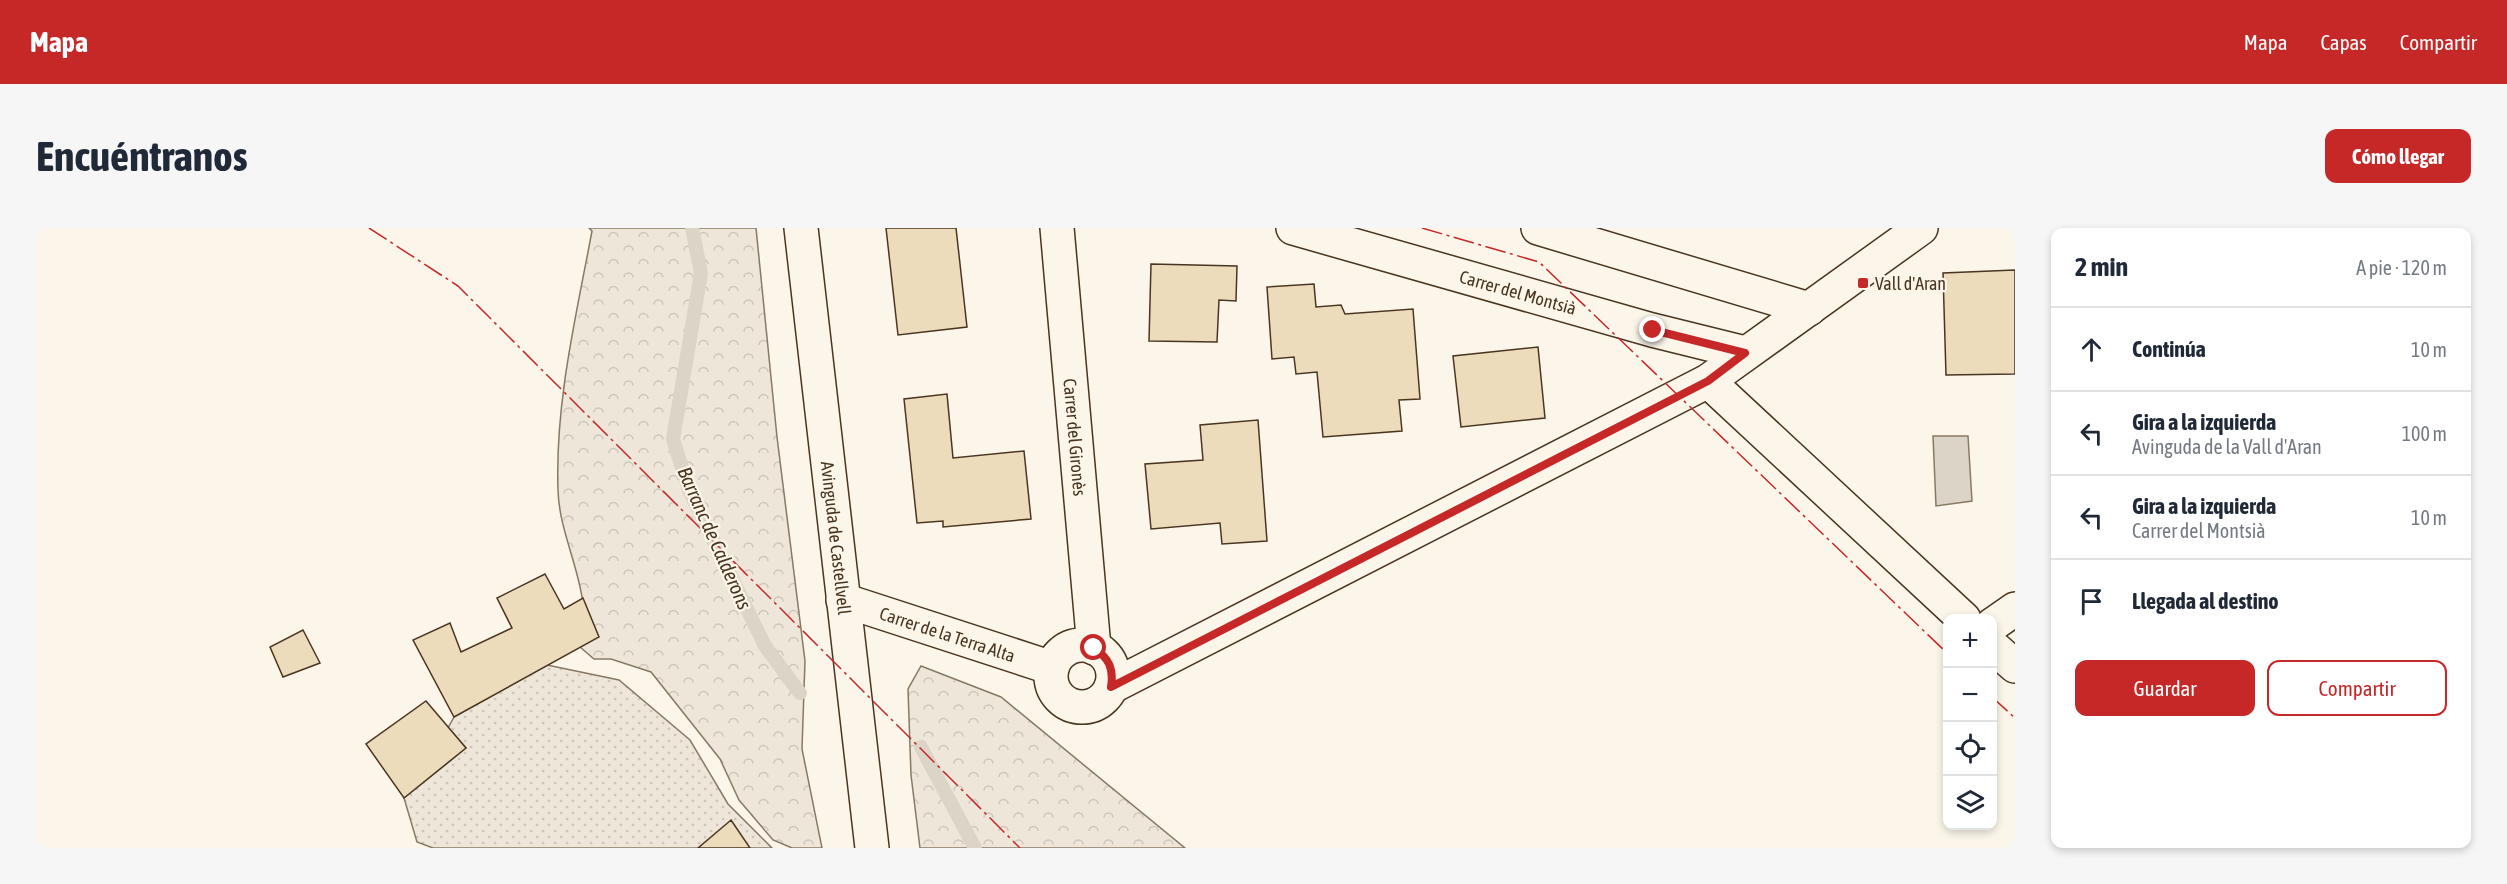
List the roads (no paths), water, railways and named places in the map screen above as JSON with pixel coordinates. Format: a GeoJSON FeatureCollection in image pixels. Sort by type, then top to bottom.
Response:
{"type":"FeatureCollection","features":[{"type":"Feature","properties":{"kind":"street","name":"Avinguda de Castellvell"},"geometry":{"type":"LineString","coordinates":[[801,228],[872,848]]}},
{"type":"Feature","properties":{"kind":"street","name":"Carrer del Gironès"},"geometry":{"type":"LineString","coordinates":[[1057,228],[1094,648]]}},
{"type":"Feature","properties":{"kind":"street","name":"Carrer del Montsià"},"geometry":{"type":"LineString","coordinates":[[1293,228],[1745,353]]}},
{"type":"Feature","properties":{"kind":"street"},"geometry":{"type":"LineString","coordinates":[[1538,228],[1809,309]]}},
{"type":"Feature","properties":{"kind":"street"},"geometry":{"type":"LineString","coordinates":[[1111,687],[1708,381],[1921,228]]}},
{"type":"Feature","properties":{"kind":"street"},"geometry":{"type":"LineString","coordinates":[[1708,381],[1960,614]]}},
{"type":"Feature","properties":{"kind":"street","name":"Carrer de la Terra Alta"},"geometry":{"type":"LineString","coordinates":[[843,600],[1052,668]]}},
{"type":"Feature","properties":{"kind":"street"},"geometry":{"type":"LineString","coordinates":[[1997,622],[2015,609]]}},
{"type":"Feature","properties":{"kind":"street"},"geometry":{"type":"LineString","coordinates":[[1084,645],[1094,648],[1108,660],[1112,668],[1111,687],[1106,696],[1088,706],[1068,704],[1053,688],[1052,668],[1064,651],[1084,645]]}},
{"type":"Feature","properties":{"kind":"street"},"geometry":{"type":"LineString","coordinates":[[1997,650],[2015,666]]}},
{"type":"Feature","properties":{"kind":"waterway","name":"Barranc de Calderons"},"geometry":{"type":"LineString","coordinates":[[692,228],[701,273],[673,439],[689,490],[765,646],[800,693]]}},
{"type":"Feature","properties":{"kind":"waterway","name":"Barranc de Calderons"},"geometry":{"type":"LineString","coordinates":[[921,747],[975,848]]}},
{"type":"Feature","properties":{"kind":"place","name":"Vall d'Aran"},"geometry":{"type":"Point","coordinates":[1863,283]}}]}
